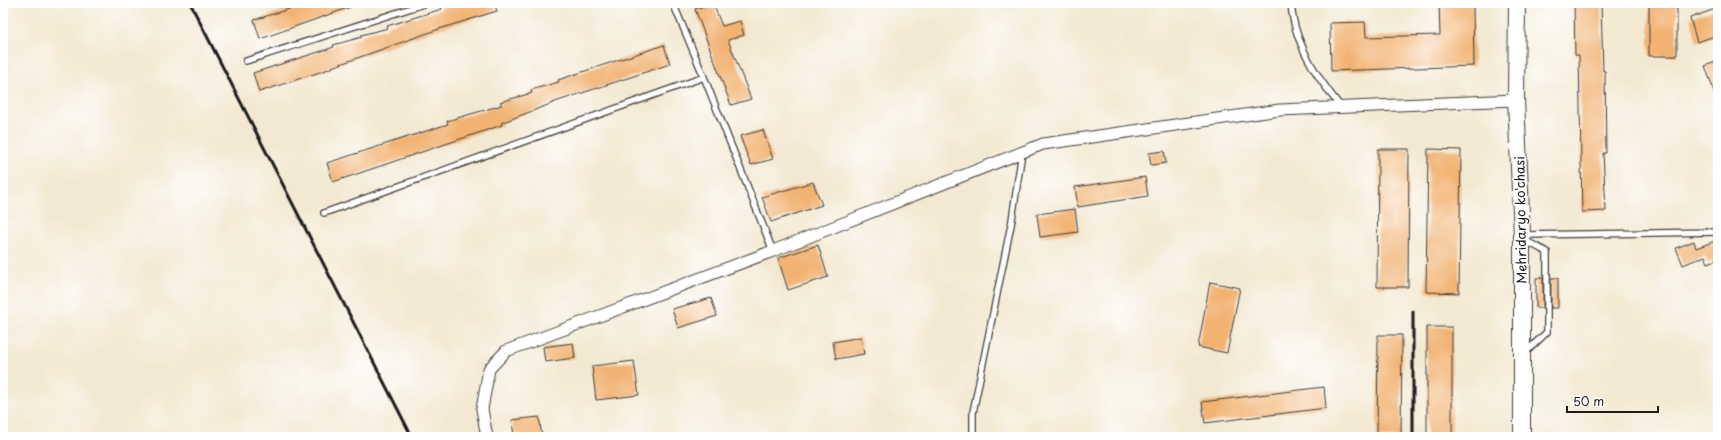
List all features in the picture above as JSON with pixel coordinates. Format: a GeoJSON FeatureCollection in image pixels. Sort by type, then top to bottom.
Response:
{"type":"FeatureCollection","features":[{"type":"Feature","properties":{"kind":"main road","name":"Мehridaryo ko'chasi"},"geometry":{"type":"LineString","coordinates":[[1517,3],[1516,100],[1522,237],[1522,437]]}},
{"type":"Feature","properties":{"kind":"street"},"geometry":{"type":"LineString","coordinates":[[487,437],[482,409],[489,369],[506,351],[773,251],[1022,151],[1043,144],[1264,112],[1341,106],[1516,100]]}},
{"type":"Feature","properties":{"kind":"lane"},"geometry":{"type":"LineString","coordinates":[[246,61],[427,3]]}},
{"type":"Feature","properties":{"kind":"lane"},"geometry":{"type":"LineString","coordinates":[[673,3],[773,251]]}},
{"type":"Feature","properties":{"kind":"lane"},"geometry":{"type":"LineString","coordinates":[[1291,3],[1292,16],[1307,56],[1326,88],[1341,106]]}},
{"type":"Feature","properties":{"kind":"lane"},"geometry":{"type":"LineString","coordinates":[[324,213],[704,77]]}},
{"type":"Feature","properties":{"kind":"lane"},"geometry":{"type":"LineString","coordinates":[[974,437],[973,412],[1012,220],[1022,151]]}},
{"type":"Feature","properties":{"kind":"lane"},"geometry":{"type":"LineString","coordinates":[[1522,237],[1718,232]]}},
{"type":"Feature","properties":{"kind":"lane"},"geometry":{"type":"LineString","coordinates":[[1522,237],[1547,252],[1547,332],[1522,356]]}},
{"type":"Feature","properties":{"kind":"building"},"geometry":{"type":"Polygon","coordinates":[[[308,3],[356,3],[356,5],[260,39],[254,20],[308,3]]]}},
{"type":"Feature","properties":{"kind":"building"},"geometry":{"type":"Polygon","coordinates":[[[456,3],[494,3],[497,11],[439,29],[332,68],[259,92],[253,73],[334,47],[333,45],[362,37],[361,35],[388,28],[387,26],[442,9],[441,7],[456,3]]]}},
{"type":"Feature","properties":{"kind":"building"},"geometry":{"type":"Polygon","coordinates":[[[713,3],[722,26],[740,21],[744,35],[728,40],[751,99],[731,105],[695,9],[713,3]]]}},
{"type":"Feature","properties":{"kind":"building"},"geometry":{"type":"Polygon","coordinates":[[[1439,3],[1473,3],[1474,66],[1331,71],[1330,23],[1365,22],[1366,37],[1440,35],[1439,3]]]}},
{"type":"Feature","properties":{"kind":"building"},"geometry":{"type":"Polygon","coordinates":[[[1574,3],[1601,3],[1603,71],[1605,71],[1606,153],[1603,153],[1606,211],[1582,212],[1579,55],[1575,55],[1574,3]]]}},
{"type":"Feature","properties":{"kind":"building"},"geometry":{"type":"Polygon","coordinates":[[[1649,3],[1677,3],[1677,56],[1649,56],[1649,3]]]}},
{"type":"Feature","properties":{"kind":"building"},"geometry":{"type":"Polygon","coordinates":[[[1718,8],[1718,35],[1697,42],[1690,18],[1718,8]]]}},
{"type":"Feature","properties":{"kind":"building"},"geometry":{"type":"Polygon","coordinates":[[[664,45],[670,64],[558,101],[501,123],[502,125],[333,182],[327,163],[448,124],[447,121],[502,105],[500,102],[532,93],[531,90],[559,82],[558,80],[664,45]]]}},
{"type":"Feature","properties":{"kind":"building"},"geometry":{"type":"Polygon","coordinates":[[[1718,61],[1718,99],[1717,99],[1705,66],[1718,61]]]}},
{"type":"Feature","properties":{"kind":"building"},"geometry":{"type":"Polygon","coordinates":[[[763,130],[773,159],[751,165],[740,136],[763,130]]]}},
{"type":"Feature","properties":{"kind":"building"},"geometry":{"type":"Polygon","coordinates":[[[1378,149],[1409,149],[1408,287],[1377,287],[1378,149]]]}},
{"type":"Feature","properties":{"kind":"building"},"geometry":{"type":"Polygon","coordinates":[[[1428,149],[1461,150],[1459,293],[1426,292],[1428,149]]]}},
{"type":"Feature","properties":{"kind":"building"},"geometry":{"type":"Polygon","coordinates":[[[1164,151],[1166,163],[1151,165],[1149,153],[1164,151]]]}},
{"type":"Feature","properties":{"kind":"building"},"geometry":{"type":"Polygon","coordinates":[[[1145,177],[1148,196],[1078,207],[1075,187],[1145,177]]]}},
{"type":"Feature","properties":{"kind":"building"},"geometry":{"type":"Polygon","coordinates":[[[813,182],[822,205],[771,222],[762,197],[813,182]]]}},
{"type":"Feature","properties":{"kind":"building"},"geometry":{"type":"Polygon","coordinates":[[[1075,209],[1078,232],[1040,237],[1037,214],[1075,209]]]}},
{"type":"Feature","properties":{"kind":"building"},"geometry":{"type":"Polygon","coordinates":[[[1718,240],[1718,259],[1708,263],[1705,256],[1683,265],[1676,248],[1694,241],[1696,248],[1718,240]]]}},
{"type":"Feature","properties":{"kind":"building"},"geometry":{"type":"Polygon","coordinates":[[[818,245],[828,277],[788,290],[778,258],[818,245]]]}},
{"type":"Feature","properties":{"kind":"building"},"geometry":{"type":"Polygon","coordinates":[[[1536,278],[1543,278],[1543,308],[1536,308],[1536,278]]]}},
{"type":"Feature","properties":{"kind":"building"},"geometry":{"type":"Polygon","coordinates":[[[1551,278],[1558,278],[1558,308],[1551,308],[1551,278]]]}},
{"type":"Feature","properties":{"kind":"building"},"geometry":{"type":"Polygon","coordinates":[[[1210,282],[1240,288],[1227,353],[1198,347],[1210,282]]]}},
{"type":"Feature","properties":{"kind":"building"},"geometry":{"type":"Polygon","coordinates":[[[711,298],[717,316],[678,328],[672,309],[711,298]]]}},
{"type":"Feature","properties":{"kind":"building"},"geometry":{"type":"Polygon","coordinates":[[[1427,327],[1452,327],[1452,437],[1427,437],[1427,327]]]}},
{"type":"Feature","properties":{"kind":"building"},"geometry":{"type":"Polygon","coordinates":[[[1378,335],[1402,335],[1401,437],[1377,437],[1378,335]]]}},
{"type":"Feature","properties":{"kind":"building"},"geometry":{"type":"Polygon","coordinates":[[[861,337],[864,354],[836,359],[833,342],[861,337]]]}},
{"type":"Feature","properties":{"kind":"building"},"geometry":{"type":"Polygon","coordinates":[[[573,343],[575,358],[545,362],[543,347],[573,343]]]}},
{"type":"Feature","properties":{"kind":"building"},"geometry":{"type":"Polygon","coordinates":[[[634,361],[639,395],[596,400],[592,366],[634,361]]]}},
{"type":"Feature","properties":{"kind":"building"},"geometry":{"type":"Polygon","coordinates":[[[1324,387],[1326,408],[1205,423],[1202,402],[1324,387]]]}},
{"type":"Feature","properties":{"kind":"building"},"geometry":{"type":"Polygon","coordinates":[[[539,417],[542,437],[514,437],[512,420],[539,417]]]}},
{"type":"Feature","properties":{"kind":"railway"},"geometry":{"type":"LineString","coordinates":[[190,3],[412,437]]}},
{"type":"Feature","properties":{"kind":"railway"},"geometry":{"type":"LineString","coordinates":[[1413,311],[1413,437]]}}]}
